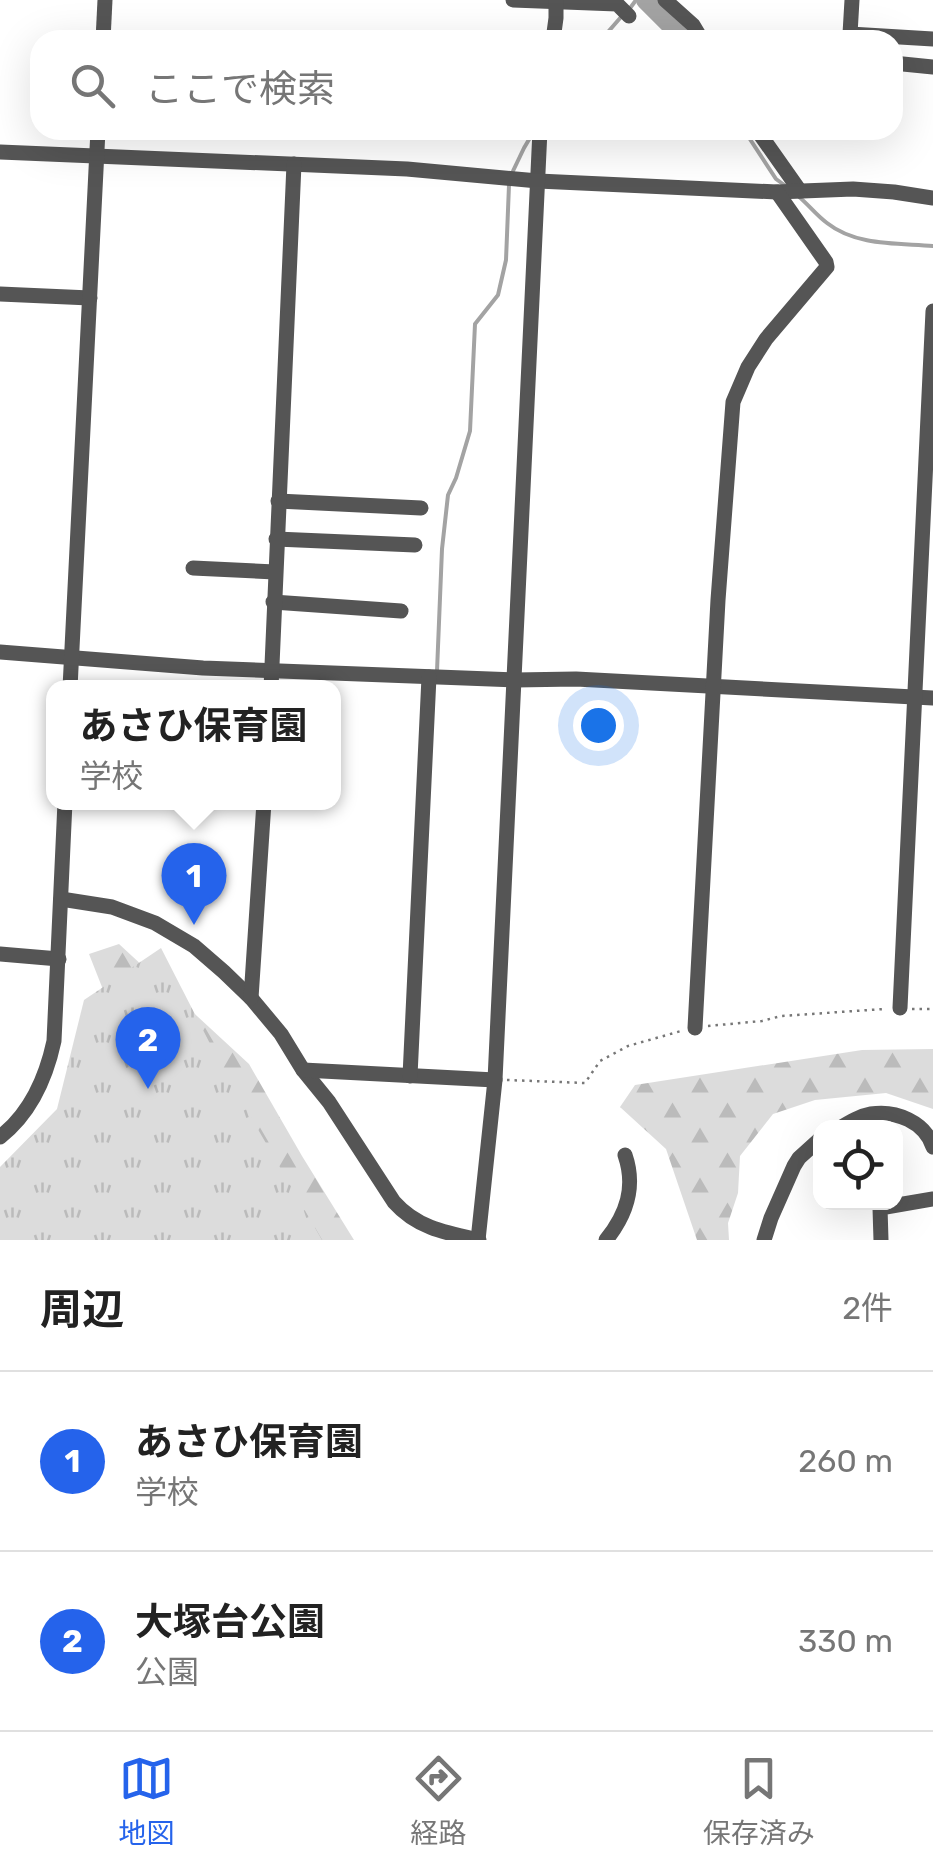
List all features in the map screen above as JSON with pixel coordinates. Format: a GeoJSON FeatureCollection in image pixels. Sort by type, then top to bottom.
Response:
{"type":"FeatureCollection","features":[{"type":"Feature","properties":{"kind":"street"},"geometry":{"type":"LineString","coordinates":[[103,30],[105,0]]}},
{"type":"Feature","properties":{"kind":"street"},"geometry":{"type":"LineString","coordinates":[[513,0],[623,10]]}},
{"type":"Feature","properties":{"kind":"street"},"geometry":{"type":"LineString","coordinates":[[665,0],[696,30]]}},
{"type":"Feature","properties":{"kind":"street"},"geometry":{"type":"LineString","coordinates":[[850,30],[852,0]]}},
{"type":"Feature","properties":{"kind":"street"},"geometry":{"type":"LineString","coordinates":[[554,30],[556,1]]}},
{"type":"Feature","properties":{"kind":"street"},"geometry":{"type":"LineString","coordinates":[[903,37],[933,39]]}},
{"type":"Feature","properties":{"kind":"street"},"geometry":{"type":"LineString","coordinates":[[903,65],[933,67]]}},
{"type":"Feature","properties":{"kind":"street"},"geometry":{"type":"LineString","coordinates":[[70,680],[97,140]]}},
{"type":"Feature","properties":{"kind":"street"},"geometry":{"type":"LineString","coordinates":[[62,899],[112,907],[154,923],[194,946],[251,998],[282,1034],[404,1214],[439,1232],[478,1240],[495,1080],[540,140]]}},
{"type":"Feature","properties":{"kind":"street"},"geometry":{"type":"LineString","coordinates":[[764,140],[800,191]]}},
{"type":"Feature","properties":{"kind":"street"},"geometry":{"type":"LineString","coordinates":[[0,152],[407,169],[538,181],[777,192],[853,189],[933,198]]}},
{"type":"Feature","properties":{"kind":"street"},"geometry":{"type":"LineString","coordinates":[[271,680],[294,164]]}},
{"type":"Feature","properties":{"kind":"street"},"geometry":{"type":"LineString","coordinates":[[695,1028],[733,402],[766,339],[827,267],[777,192]]}},
{"type":"Feature","properties":{"kind":"street"},"geometry":{"type":"LineString","coordinates":[[0,294],[90,298]]}},
{"type":"Feature","properties":{"kind":"street"},"geometry":{"type":"LineString","coordinates":[[900,1008],[924,697],[933,311]]}},
{"type":"Feature","properties":{"kind":"street"},"geometry":{"type":"LineString","coordinates":[[278,500],[421,508]]}},
{"type":"Feature","properties":{"kind":"street"},"geometry":{"type":"LineString","coordinates":[[276,539],[415,546]]}},
{"type":"Feature","properties":{"kind":"street"},"geometry":{"type":"LineString","coordinates":[[194,568],[275,572]]}},
{"type":"Feature","properties":{"kind":"street"},"geometry":{"type":"LineString","coordinates":[[274,602],[402,611]]}},
{"type":"Feature","properties":{"kind":"street"},"geometry":{"type":"LineString","coordinates":[[0,652],[203,668],[776,688],[924,697]]}},
{"type":"Feature","properties":{"kind":"street"},"geometry":{"type":"LineString","coordinates":[[410,1076],[430,677]]}},
{"type":"Feature","properties":{"kind":"street"},"geometry":{"type":"LineString","coordinates":[[0,1137],[25,1113],[49,1064],[54,1041],[66,810]]}},
{"type":"Feature","properties":{"kind":"street"},"geometry":{"type":"LineString","coordinates":[[251,998],[263,810]]}},
{"type":"Feature","properties":{"kind":"street"},"geometry":{"type":"LineString","coordinates":[[0,954],[59,959]]}},
{"type":"Feature","properties":{"kind":"street"},"geometry":{"type":"LineString","coordinates":[[303,1070],[495,1080]]}},
{"type":"Feature","properties":{"kind":"street"},"geometry":{"type":"LineString","coordinates":[[856,1120],[864,1116],[894,1116],[912,1121],[933,1146]]}},
{"type":"Feature","properties":{"kind":"street"},"geometry":{"type":"LineString","coordinates":[[764,1240],[794,1166],[813,1145]]}},
{"type":"Feature","properties":{"kind":"street"},"geometry":{"type":"LineString","coordinates":[[606,1240],[628,1206],[630,1168],[625,1155]]}},
{"type":"Feature","properties":{"kind":"street"},"geometry":{"type":"LineString","coordinates":[[880,1240],[880,1208],[933,1199]]}},
{"type":"Feature","properties":{"kind":"path"},"geometry":{"type":"LineString","coordinates":[[495,1080],[585,1083],[600,1061],[628,1046],[695,1028],[781,1016],[933,1009]]}},
{"type":"Feature","properties":{"kind":"green space"},"geometry":{"type":"Polygon","coordinates":[[[119,944],[249,1064],[354,1240],[118,1240],[137,1076],[89,954],[119,944]]]}},
{"type":"Feature","properties":{"kind":"green space"},"geometry":{"type":"Polygon","coordinates":[[[161,948],[223,1069],[322,1240],[0,1240],[0,1167],[57,1109],[84,1000],[161,948]]]}},
{"type":"Feature","properties":{"kind":"green space"},"geometry":{"type":"Polygon","coordinates":[[[933,1049],[933,1109],[886,1093],[815,1100],[773,1114],[740,1156],[738,1193],[728,1223],[729,1240],[697,1240],[666,1149],[620,1107],[635,1085],[862,1050],[933,1049]]]}},
{"type":"Feature","properties":{"kind":"waterway"},"geometry":{"type":"LineString","coordinates":[[628,11],[636,0]]}},
{"type":"Feature","properties":{"kind":"waterway"},"geometry":{"type":"LineString","coordinates":[[646,0],[676,30]]}},
{"type":"Feature","properties":{"kind":"waterway"},"geometry":{"type":"LineString","coordinates":[[610,30],[621,17]]}},
{"type":"Feature","properties":{"kind":"waterway"},"geometry":{"type":"LineString","coordinates":[[513,171],[529,140]]}},
{"type":"Feature","properties":{"kind":"waterway"},"geometry":{"type":"LineString","coordinates":[[751,140],[776,179],[787,187]]}},
{"type":"Feature","properties":{"kind":"waterway"},"geometry":{"type":"LineString","coordinates":[[437,671],[448,495],[470,431],[475,324],[498,295],[506,260],[509,185]]}},
{"type":"Feature","properties":{"kind":"waterway"},"geometry":{"type":"LineString","coordinates":[[798,196],[827,223],[851,236],[933,246]]}},
{"type":"Feature","properties":{"kind":"place","name":"あさひ保育園"},"geometry":{"type":"Point","coordinates":[194,925]}},
{"type":"Feature","properties":{"kind":"place","name":"大塚台公園"},"geometry":{"type":"Point","coordinates":[148,1089]}}]}
